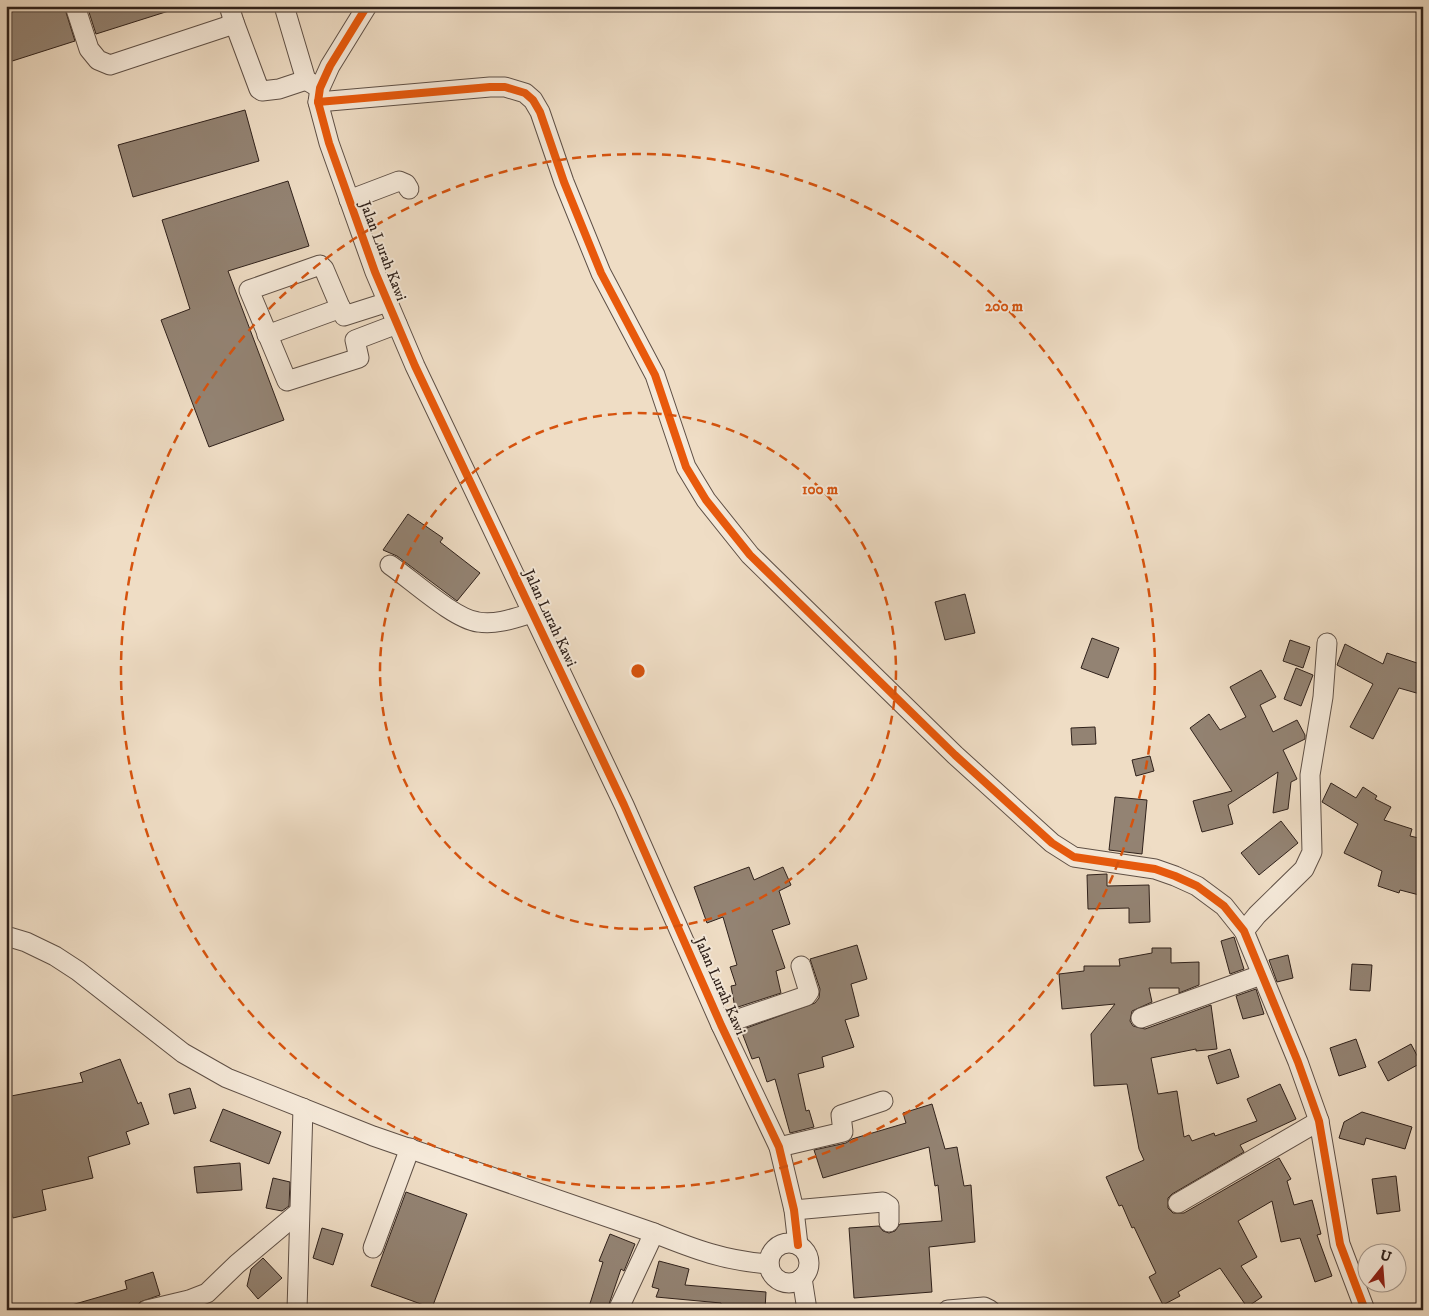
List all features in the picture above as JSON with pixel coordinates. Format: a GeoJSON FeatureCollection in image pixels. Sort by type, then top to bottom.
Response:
{"type":"FeatureCollection","features":[{"type":"Feature","properties":{"kind":"street"},"geometry":{"type":"LineString","coordinates":[[75,6],[89,49],[98,60],[110,65],[232,14],[259,89],[262,91],[490,87],[516,90],[525,93],[533,100],[540,112],[564,182],[601,272],[655,375],[686,467],[706,500],[750,555],[955,755],[1052,843],[1074,857],[1155,869],[1197,886],[1224,906],[1244,931],[1298,1062],[1319,1121],[1340,1244],[1365,1310]]}},
{"type":"Feature","properties":{"kind":"street","name":"Jalan Lurah Kawi"},"geometry":{"type":"LineString","coordinates":[[284,6],[314,90],[329,143],[349,200],[397,324],[624,805],[721,1025],[779,1147],[794,1210],[798,1245]]}},
{"type":"Feature","properties":{"kind":"street"},"geometry":{"type":"LineString","coordinates":[[314,90],[367,6]]}},
{"type":"Feature","properties":{"kind":"street"},"geometry":{"type":"LineString","coordinates":[[349,200],[399,181],[406,184],[409,190]]}},
{"type":"Feature","properties":{"kind":"street"},"geometry":{"type":"LineString","coordinates":[[320,266],[324,268],[355,340],[359,358],[290,381],[285,379],[267,335],[249,293],[252,288],[320,266]]}},
{"type":"Feature","properties":{"kind":"street"},"geometry":{"type":"LineString","coordinates":[[267,335],[343,312],[388,302]]}},
{"type":"Feature","properties":{"kind":"street"},"geometry":{"type":"LineString","coordinates":[[355,340],[397,324]]}},
{"type":"Feature","properties":{"kind":"street"},"geometry":{"type":"LineString","coordinates":[[390,565],[462,618],[478,622],[498,622],[532,613]]}},
{"type":"Feature","properties":{"kind":"street"},"geometry":{"type":"LineString","coordinates":[[1244,931],[1304,870],[1312,852],[1310,775],[1323,697],[1328,643]]}},
{"type":"Feature","properties":{"kind":"street"},"geometry":{"type":"LineString","coordinates":[[6,936],[26,942],[55,956],[78,971],[139,1021],[203,1066],[227,1078],[410,1148],[722,1258],[769,1264]]}},
{"type":"Feature","properties":{"kind":"street"},"geometry":{"type":"LineString","coordinates":[[721,1025],[806,996],[809,992],[801,966]]}},
{"type":"Feature","properties":{"kind":"street"},"geometry":{"type":"LineString","coordinates":[[1141,1018],[1261,975]]}},
{"type":"Feature","properties":{"kind":"street"},"geometry":{"type":"LineString","coordinates":[[779,1147],[843,1132],[842,1115],[883,1101]]}},
{"type":"Feature","properties":{"kind":"street"},"geometry":{"type":"LineString","coordinates":[[297,1310],[303,1108]]}},
{"type":"Feature","properties":{"kind":"street"},"geometry":{"type":"LineString","coordinates":[[1178,1203],[1319,1121]]}},
{"type":"Feature","properties":{"kind":"street"},"geometry":{"type":"LineString","coordinates":[[373,1248],[410,1148]]}},
{"type":"Feature","properties":{"kind":"street"},"geometry":{"type":"LineString","coordinates":[[794,1210],[883,1202],[889,1206],[889,1222]]}},
{"type":"Feature","properties":{"kind":"street"},"geometry":{"type":"LineString","coordinates":[[147,1310],[189,1300],[207,1293],[248,1254],[299,1212]]}},
{"type":"Feature","properties":{"kind":"street"},"geometry":{"type":"LineString","coordinates":[[618,1310],[654,1233]]}},
{"type":"Feature","properties":{"kind":"street"},"geometry":{"type":"LineString","coordinates":[[788,1243],[798,1245],[806,1252],[809,1260],[808,1270],[802,1278],[792,1282],[782,1281],[773,1274],[769,1264],[771,1254],[778,1246],[788,1243]]}},
{"type":"Feature","properties":{"kind":"street"},"geometry":{"type":"LineString","coordinates":[[802,1278],[807,1310]]}},
{"type":"Feature","properties":{"kind":"street"},"geometry":{"type":"LineString","coordinates":[[948,1310],[984,1307],[990,1310]]}},
{"type":"Feature","properties":{"kind":"building"},"geometry":{"type":"Polygon","coordinates":[[[6,6],[64,6],[75,41],[6,63],[6,6]]]}},
{"type":"Feature","properties":{"kind":"building"},"geometry":{"type":"Polygon","coordinates":[[[87,6],[175,6],[175,9],[96,34],[87,6]]]}},
{"type":"Feature","properties":{"kind":"building"},"geometry":{"type":"Polygon","coordinates":[[[245,110],[259,161],[133,197],[118,145],[245,110]]]}},
{"type":"Feature","properties":{"kind":"building"},"geometry":{"type":"Polygon","coordinates":[[[288,181],[309,246],[228,271],[284,420],[209,447],[161,320],[190,309],[162,220],[288,181]]]}},
{"type":"Feature","properties":{"kind":"building"},"geometry":{"type":"Polygon","coordinates":[[[408,514],[443,538],[440,542],[480,573],[457,601],[397,556],[383,550],[408,514]]]}},
{"type":"Feature","properties":{"kind":"building"},"geometry":{"type":"Polygon","coordinates":[[[965,594],[975,633],[945,640],[935,602],[965,594]]]}},
{"type":"Feature","properties":{"kind":"building"},"geometry":{"type":"Polygon","coordinates":[[[1092,638],[1119,648],[1108,678],[1081,668],[1092,638]]]}},
{"type":"Feature","properties":{"kind":"building"},"geometry":{"type":"Polygon","coordinates":[[[1290,640],[1310,647],[1303,668],[1283,661],[1290,640]]]}},
{"type":"Feature","properties":{"kind":"building"},"geometry":{"type":"Polygon","coordinates":[[[1345,644],[1383,664],[1387,653],[1423,665],[1423,685],[1420,694],[1399,688],[1373,739],[1350,727],[1373,684],[1337,665],[1345,644]]]}},
{"type":"Feature","properties":{"kind":"building"},"geometry":{"type":"Polygon","coordinates":[[[1296,668],[1313,675],[1301,706],[1284,699],[1296,668]]]}},
{"type":"Feature","properties":{"kind":"building"},"geometry":{"type":"Polygon","coordinates":[[[1261,670],[1276,697],[1260,705],[1273,732],[1297,720],[1305,735],[1305,739],[1283,750],[1297,779],[1291,782],[1288,809],[1273,813],[1278,772],[1228,805],[1233,824],[1202,832],[1193,801],[1232,791],[1190,728],[1209,714],[1220,730],[1246,717],[1230,687],[1261,670]]]}},
{"type":"Feature","properties":{"kind":"building"},"geometry":{"type":"Polygon","coordinates":[[[1095,727],[1096,744],[1072,745],[1071,728],[1095,727]]]}},
{"type":"Feature","properties":{"kind":"building"},"geometry":{"type":"Polygon","coordinates":[[[1150,756],[1154,771],[1136,776],[1132,760],[1150,756]]]}},
{"type":"Feature","properties":{"kind":"building"},"geometry":{"type":"Polygon","coordinates":[[[1331,783],[1356,798],[1363,787],[1377,796],[1375,799],[1391,807],[1384,820],[1412,829],[1410,836],[1423,839],[1423,896],[1400,890],[1399,893],[1378,886],[1382,871],[1344,853],[1358,824],[1322,802],[1331,783]]]}},
{"type":"Feature","properties":{"kind":"building"},"geometry":{"type":"Polygon","coordinates":[[[1115,797],[1147,800],[1142,854],[1109,850],[1115,797]]]}},
{"type":"Feature","properties":{"kind":"building"},"geometry":{"type":"Polygon","coordinates":[[[1281,821],[1298,843],[1259,875],[1241,853],[1281,821]]]}},
{"type":"Feature","properties":{"kind":"building"},"geometry":{"type":"Polygon","coordinates":[[[749,867],[754,880],[783,867],[791,885],[779,891],[790,924],[772,930],[785,968],[776,971],[781,993],[735,1008],[731,986],[736,985],[730,967],[737,965],[723,917],[707,923],[694,887],[749,867]]]}},
{"type":"Feature","properties":{"kind":"building"},"geometry":{"type":"Polygon","coordinates":[[[1107,874],[1107,886],[1149,885],[1150,922],[1129,923],[1129,908],[1088,909],[1087,875],[1107,874]]]}},
{"type":"Feature","properties":{"kind":"building"},"geometry":{"type":"Polygon","coordinates":[[[1234,937],[1244,969],[1230,974],[1221,941],[1234,937]]]}},
{"type":"Feature","properties":{"kind":"building"},"geometry":{"type":"Polygon","coordinates":[[[857,945],[867,979],[851,984],[859,1016],[845,1020],[854,1047],[822,1057],[824,1067],[798,1074],[806,1111],[809,1110],[814,1127],[790,1133],[775,1079],[767,1082],[759,1057],[752,1059],[741,1030],[815,1003],[819,998],[820,989],[810,959],[857,945]]]}},
{"type":"Feature","properties":{"kind":"building"},"geometry":{"type":"Polygon","coordinates":[[[1152,948],[1171,948],[1171,963],[1199,962],[1199,985],[1179,993],[1179,988],[1149,988],[1152,1002],[1132,1011],[1130,1021],[1133,1026],[1145,1029],[1211,1005],[1217,1049],[1196,1051],[1196,1049],[1151,1058],[1158,1094],[1177,1091],[1184,1137],[1189,1135],[1192,1141],[1214,1133],[1215,1136],[1257,1121],[1247,1099],[1280,1084],[1296,1119],[1240,1145],[1244,1152],[1172,1194],[1168,1198],[1168,1208],[1173,1213],[1184,1213],[1279,1158],[1291,1179],[1287,1181],[1294,1205],[1312,1200],[1321,1234],[1317,1235],[1332,1276],[1315,1282],[1300,1238],[1281,1242],[1272,1201],[1238,1221],[1257,1257],[1241,1266],[1262,1297],[1247,1307],[1220,1268],[1178,1292],[1180,1296],[1163,1305],[1149,1277],[1156,1273],[1122,1205],[1119,1206],[1106,1177],[1144,1160],[1139,1149],[1127,1084],[1094,1086],[1091,1034],[1115,1004],[1062,1009],[1059,974],[1084,971],[1084,966],[1120,966],[1119,959],[1152,953],[1152,948]]]}},
{"type":"Feature","properties":{"kind":"building"},"geometry":{"type":"Polygon","coordinates":[[[1288,955],[1293,978],[1277,982],[1269,960],[1288,955]]]}},
{"type":"Feature","properties":{"kind":"building"},"geometry":{"type":"Polygon","coordinates":[[[1352,964],[1372,965],[1370,991],[1350,990],[1352,964]]]}},
{"type":"Feature","properties":{"kind":"building"},"geometry":{"type":"Polygon","coordinates":[[[1256,989],[1264,1014],[1243,1019],[1236,996],[1256,989]]]}},
{"type":"Feature","properties":{"kind":"building"},"geometry":{"type":"Polygon","coordinates":[[[1356,1039],[1366,1067],[1339,1076],[1330,1048],[1356,1039]]]}},
{"type":"Feature","properties":{"kind":"building"},"geometry":{"type":"Polygon","coordinates":[[[1411,1044],[1421,1063],[1388,1081],[1378,1062],[1411,1044]]]}},
{"type":"Feature","properties":{"kind":"building"},"geometry":{"type":"Polygon","coordinates":[[[1230,1049],[1239,1077],[1217,1084],[1208,1056],[1230,1049]]]}},
{"type":"Feature","properties":{"kind":"building"},"geometry":{"type":"Polygon","coordinates":[[[120,1059],[138,1104],[141,1102],[149,1124],[126,1132],[130,1144],[88,1157],[93,1178],[42,1190],[46,1210],[13,1218],[6,1192],[6,1097],[83,1082],[80,1073],[120,1059]]]}},
{"type":"Feature","properties":{"kind":"building"},"geometry":{"type":"Polygon","coordinates":[[[190,1088],[196,1108],[174,1114],[169,1094],[190,1088]]]}},
{"type":"Feature","properties":{"kind":"building"},"geometry":{"type":"Polygon","coordinates":[[[932,1104],[945,1149],[957,1147],[964,1186],[971,1185],[975,1242],[929,1247],[932,1292],[854,1298],[849,1228],[879,1226],[883,1231],[889,1233],[895,1231],[900,1224],[942,1221],[938,1185],[935,1186],[929,1147],[823,1178],[814,1150],[846,1143],[852,1139],[906,1123],[903,1113],[932,1104]]]}},
{"type":"Feature","properties":{"kind":"building"},"geometry":{"type":"Polygon","coordinates":[[[223,1109],[281,1132],[269,1164],[210,1141],[223,1109]]]}},
{"type":"Feature","properties":{"kind":"building"},"geometry":{"type":"Polygon","coordinates":[[[1362,1112],[1412,1127],[1405,1149],[1366,1138],[1364,1145],[1339,1138],[1344,1122],[1362,1112]]]}},
{"type":"Feature","properties":{"kind":"building"},"geometry":{"type":"Polygon","coordinates":[[[240,1163],[242,1190],[197,1193],[194,1167],[240,1163]]]}},
{"type":"Feature","properties":{"kind":"building"},"geometry":{"type":"Polygon","coordinates":[[[1396,1176],[1400,1211],[1377,1214],[1372,1179],[1396,1176]]]}},
{"type":"Feature","properties":{"kind":"building"},"geometry":{"type":"Polygon","coordinates":[[[273,1178],[290,1182],[289,1206],[282,1211],[266,1208],[273,1178]]]}},
{"type":"Feature","properties":{"kind":"building"},"geometry":{"type":"Polygon","coordinates":[[[406,1192],[467,1214],[432,1308],[371,1286],[406,1192]]]}},
{"type":"Feature","properties":{"kind":"building"},"geometry":{"type":"Polygon","coordinates":[[[322,1228],[343,1234],[333,1265],[313,1258],[322,1228]]]}},
{"type":"Feature","properties":{"kind":"building"},"geometry":{"type":"Polygon","coordinates":[[[610,1234],[635,1244],[624,1271],[621,1269],[607,1310],[588,1310],[603,1262],[599,1261],[610,1234]]]}},
{"type":"Feature","properties":{"kind":"building"},"geometry":{"type":"Polygon","coordinates":[[[263,1258],[282,1278],[258,1299],[247,1286],[251,1269],[263,1258]]]}},
{"type":"Feature","properties":{"kind":"building"},"geometry":{"type":"Polygon","coordinates":[[[659,1261],[689,1269],[685,1285],[766,1292],[765,1310],[721,1310],[721,1303],[656,1297],[659,1289],[652,1287],[659,1261]]]}},
{"type":"Feature","properties":{"kind":"building"},"geometry":{"type":"Polygon","coordinates":[[[153,1272],[160,1295],[140,1302],[136,1308],[68,1310],[68,1306],[127,1289],[125,1281],[153,1272]]]}},
{"type":"Feature","properties":{"kind":"cycle path"},"geometry":{"type":"LineString","coordinates":[[367,6],[330,66],[320,88],[318,102],[329,143],[375,272],[415,366],[624,805],[721,1025],[779,1147],[794,1210],[798,1245]]}},
{"type":"Feature","properties":{"kind":"cycle path"},"geometry":{"type":"LineString","coordinates":[[318,102],[490,87],[505,87],[525,93],[533,100],[540,112],[564,182],[601,273],[655,375],[686,467],[706,500],[750,555],[955,755],[1052,843],[1074,857],[1155,869],[1197,886],[1224,906],[1244,931],[1298,1062],[1319,1121],[1340,1244],[1365,1310]]}}]}
